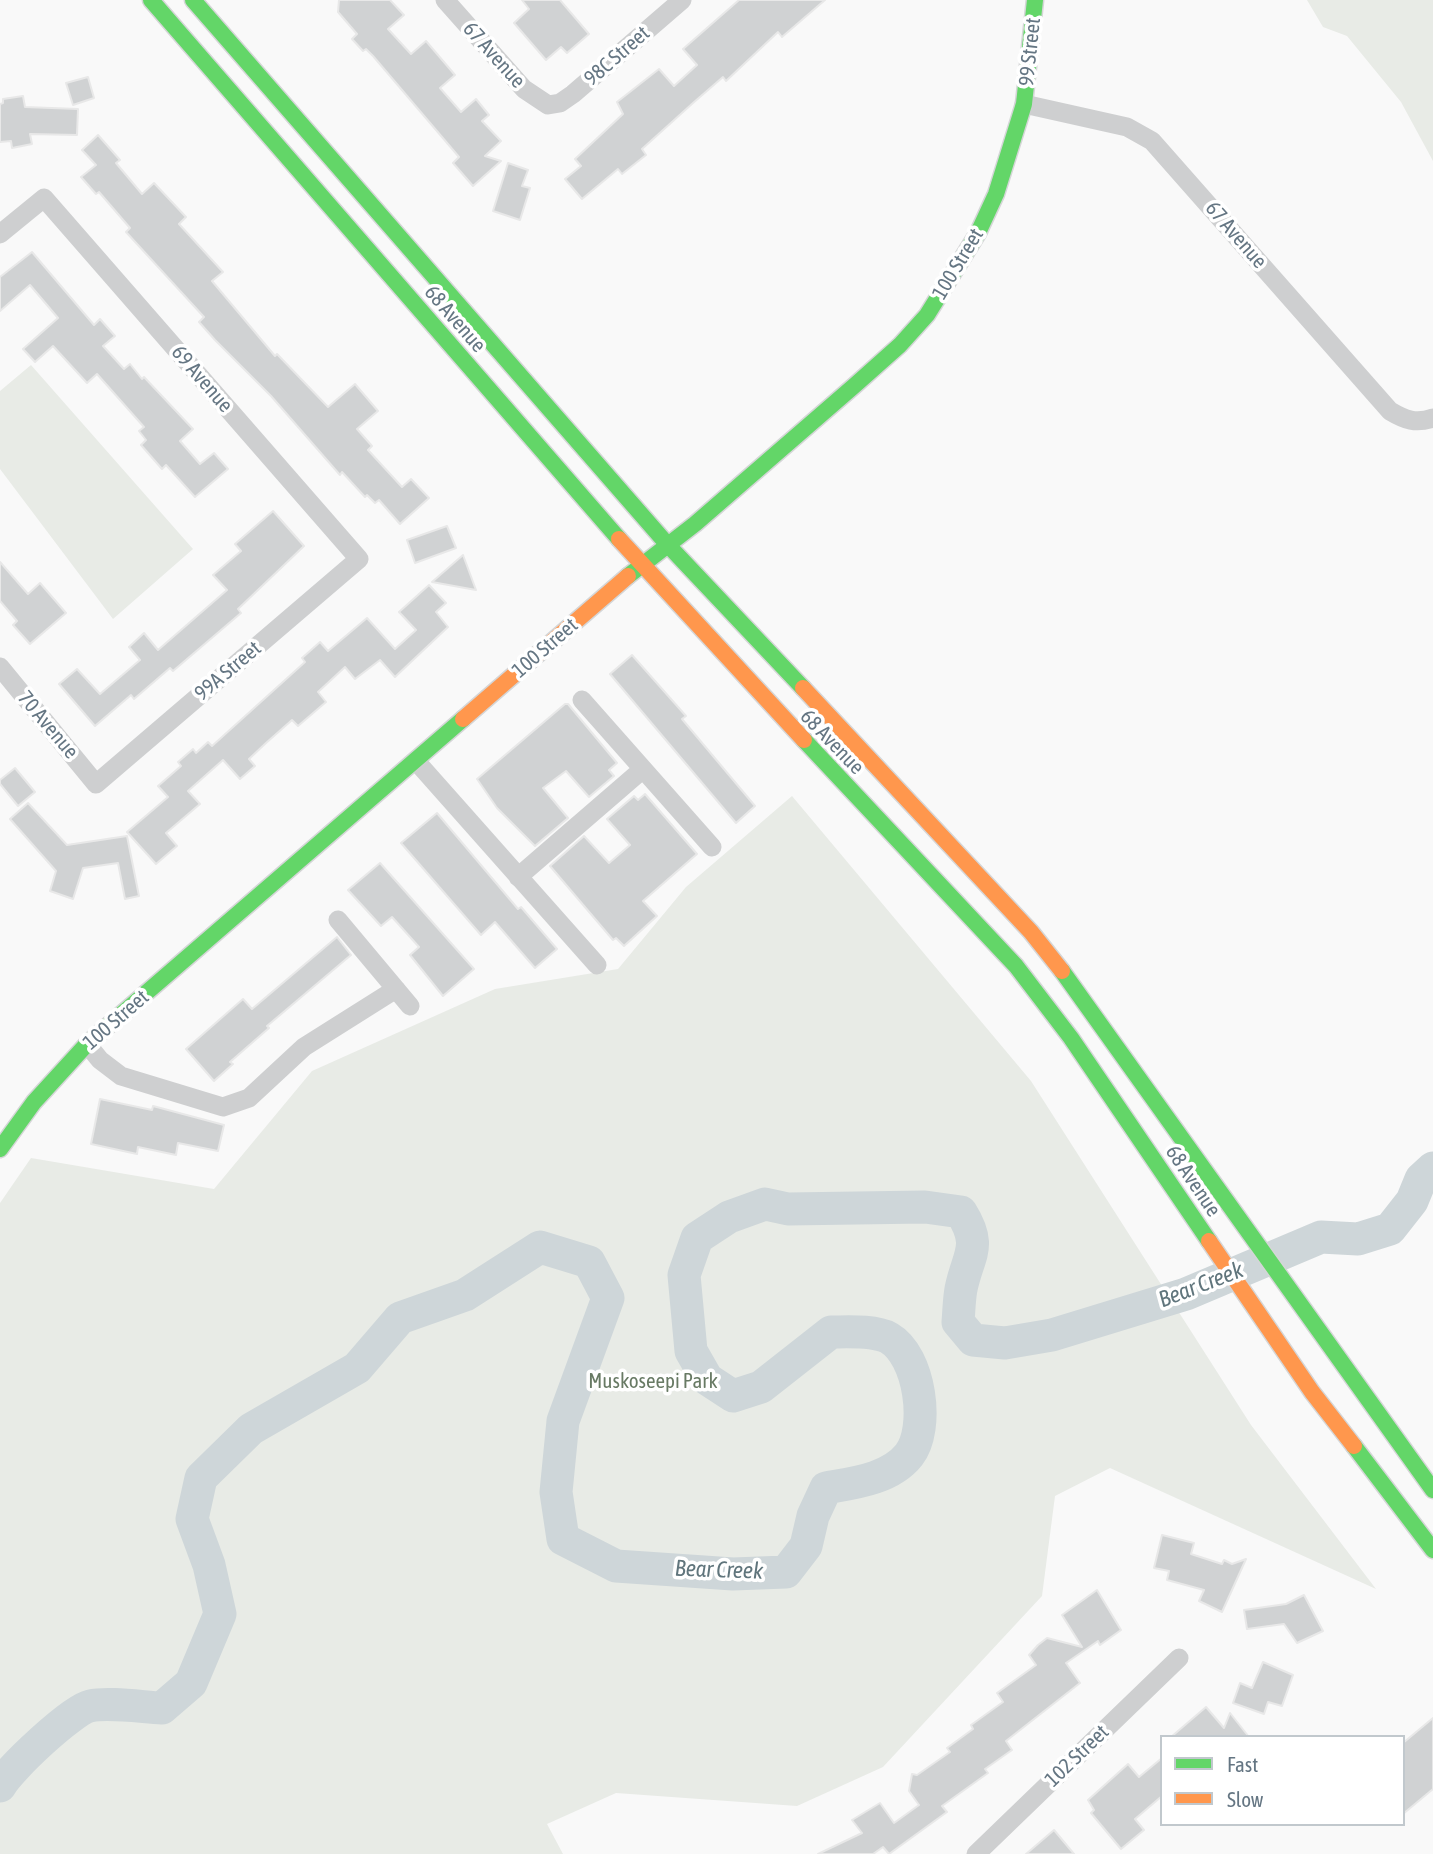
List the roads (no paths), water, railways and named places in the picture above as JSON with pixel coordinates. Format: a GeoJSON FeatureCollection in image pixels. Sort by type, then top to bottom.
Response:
{"type":"FeatureCollection","features":[{"type":"Feature","properties":{"kind":"main road","name":"68 Avenue"},"geometry":{"type":"LineString","coordinates":[[151,0],[641,565],[771,708],[1016,966],[1070,1038],[1312,1392],[1433,1550]]}},
{"type":"Feature","properties":{"kind":"main road","name":"68 Avenue"},"geometry":{"type":"LineString","coordinates":[[193,0],[667,544],[1031,932],[1094,1012],[1356,1386],[1433,1490]]}},
{"type":"Feature","properties":{"kind":"main road","name":"99 Street"},"geometry":{"type":"LineString","coordinates":[[1024,104],[1035,0]]}},
{"type":"Feature","properties":{"kind":"main road","name":"100 Street"},"geometry":{"type":"LineString","coordinates":[[0,1149],[34,1102],[88,1044],[641,565],[695,524],[854,387],[927,316],[978,233],[996,194],[1024,104]]}},
{"type":"Feature","properties":{"kind":"street","name":"67 Avenue"},"geometry":{"type":"LineString","coordinates":[[445,0],[524,89],[548,105]]}},
{"type":"Feature","properties":{"kind":"street","name":"98C Street"},"geometry":{"type":"LineString","coordinates":[[548,105],[560,103],[573,94],[682,0]]}},
{"type":"Feature","properties":{"kind":"street","name":"67 Avenue"},"geometry":{"type":"LineString","coordinates":[[1024,104],[1112,123],[1152,141],[1390,411],[1404,419],[1424,419]]}},
{"type":"Feature","properties":{"kind":"street","name":"69 Avenue"},"geometry":{"type":"LineString","coordinates":[[0,234],[44,198],[359,559]]}},
{"type":"Feature","properties":{"kind":"street","name":"99A Street"},"geometry":{"type":"LineString","coordinates":[[96,784],[359,559]]}},
{"type":"Feature","properties":{"kind":"street","name":"70 Avenue"},"geometry":{"type":"LineString","coordinates":[[0,667],[96,784]]}},
{"type":"Feature","properties":{"kind":"street"},"geometry":{"type":"LineString","coordinates":[[582,700],[712,847]]}},
{"type":"Feature","properties":{"kind":"street"},"geometry":{"type":"LineString","coordinates":[[416,761],[597,965]]}},
{"type":"Feature","properties":{"kind":"street"},"geometry":{"type":"LineString","coordinates":[[518,877],[643,769]]}},
{"type":"Feature","properties":{"kind":"street"},"geometry":{"type":"LineString","coordinates":[[338,920],[410,1006]]}},
{"type":"Feature","properties":{"kind":"street"},"geometry":{"type":"LineString","coordinates":[[88,1044],[100,1060],[121,1076],[223,1107],[249,1098],[304,1047],[396,989]]}},
{"type":"Feature","properties":{"kind":"street","name":"102 Street"},"geometry":{"type":"LineString","coordinates":[[976,1854],[1179,1658]]}},
{"type":"Feature","properties":{"kind":"waterway","name":"Bear Creek"},"geometry":{"type":"LineString","coordinates":[[0,1786],[42,1741],[81,1710],[106,1704],[162,1708],[191,1683],[220,1614],[209,1565],[192,1519],[201,1478],[251,1429],[357,1368],[400,1318],[465,1295],[540,1247],[589,1262],[608,1298],[563,1421],[556,1492],[563,1539],[616,1566],[733,1574],[786,1572],[806,1546],[813,1516],[826,1488],[882,1475],[909,1455],[919,1428],[918,1393],[908,1360],[900,1347],[883,1335],[860,1332],[831,1332],[761,1387],[733,1396],[707,1379],[691,1351],[684,1275],[697,1238],[729,1217],[765,1204],[788,1209],[925,1207],[961,1212],[968,1224],[973,1243],[961,1289],[958,1322],[973,1340],[1005,1343],[1052,1335],[1186,1294],[1321,1237],[1358,1239],[1390,1229],[1412,1201],[1421,1179],[1433,1168]]}},
{"type":"Feature","properties":{"kind":"park label","name":"Muskoseepi Park"},"geometry":{"type":"Point","coordinates":[653,1381]}}]}
